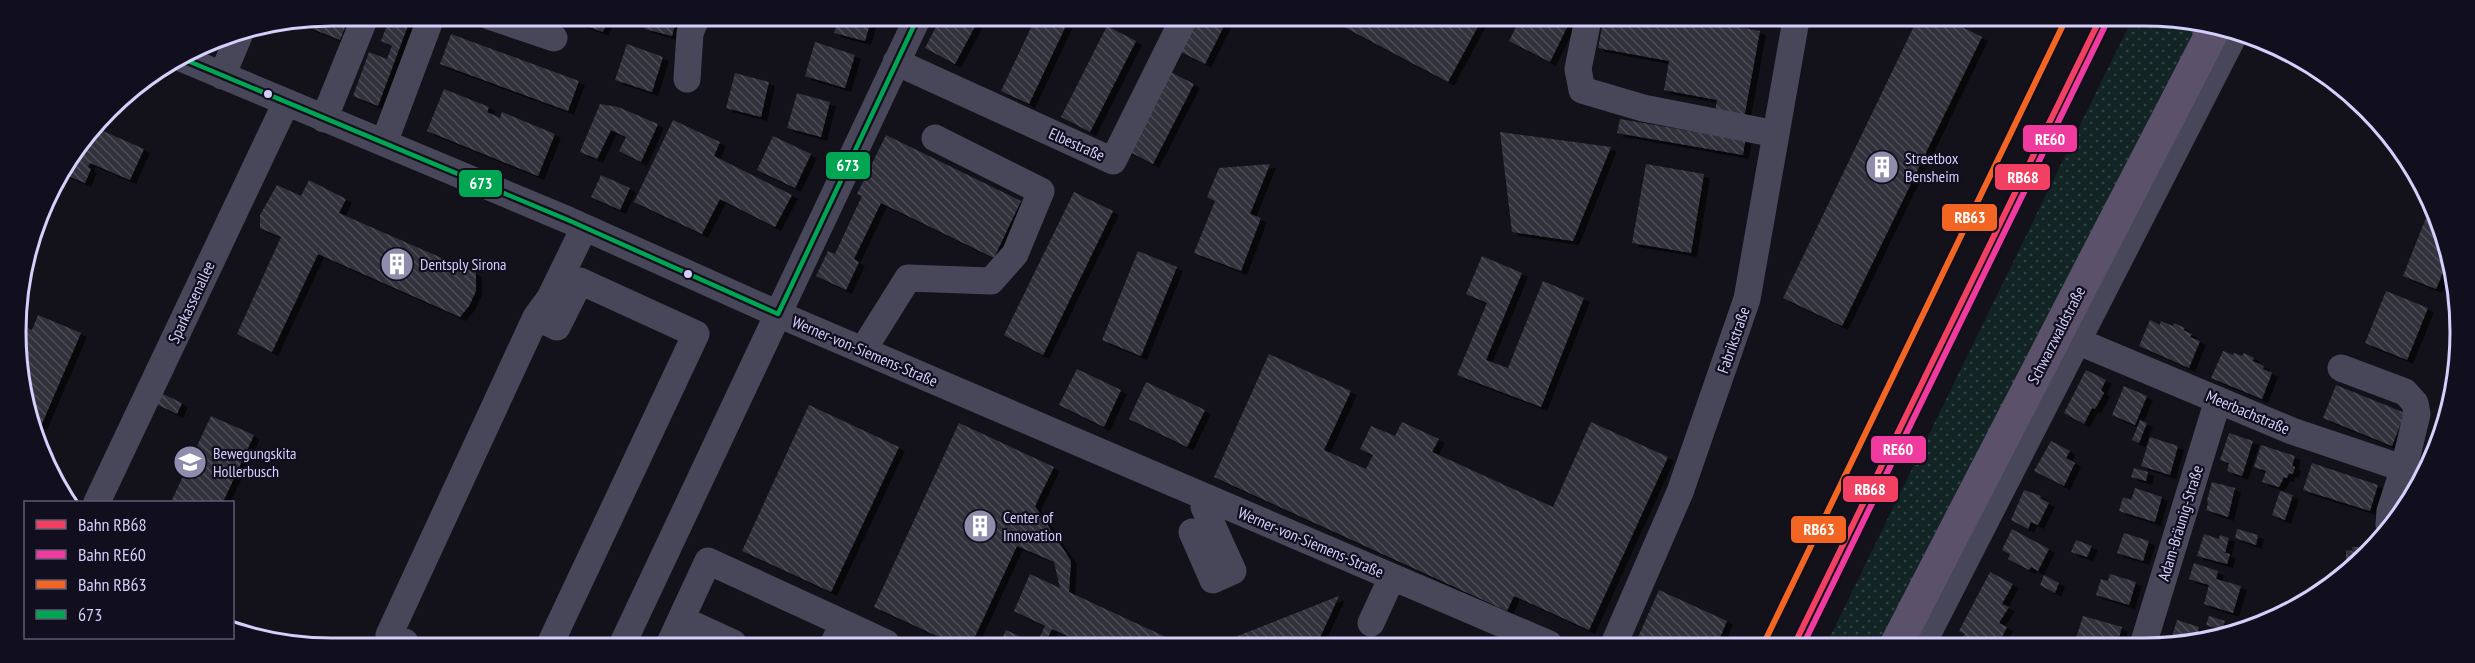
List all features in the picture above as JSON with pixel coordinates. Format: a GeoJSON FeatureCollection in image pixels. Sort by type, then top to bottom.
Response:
{"type":"FeatureCollection","features":[{"type":"Feature","properties":{"kind":"main road","name":"Schwarzwaldstraße"},"geometry":{"type":"LineString","coordinates":[[1900,638],[2212,33]]}},
{"type":"Feature","properties":{"kind":"street"},"geometry":{"type":"LineString","coordinates":[[324,119],[362,26]]}},
{"type":"Feature","properties":{"kind":"street"},"geometry":{"type":"LineString","coordinates":[[384,143],[428,26]]}},
{"type":"Feature","properties":{"kind":"street"},"geometry":{"type":"LineString","coordinates":[[520,26],[554,38]]}},
{"type":"Feature","properties":{"kind":"street"},"geometry":{"type":"LineString","coordinates":[[687,79],[690,33],[693,26]]}},
{"type":"Feature","properties":{"kind":"street"},"geometry":{"type":"LineString","coordinates":[[625,638],[914,26]]}},
{"type":"Feature","properties":{"kind":"street","name":"Elbestraße"},"geometry":{"type":"LineString","coordinates":[[897,62],[1113,161],[1180,26]]}},
{"type":"Feature","properties":{"kind":"street"},"geometry":{"type":"LineString","coordinates":[[1587,26],[1578,69],[1582,90],[1643,108],[1776,134]]}},
{"type":"Feature","properties":{"kind":"street","name":"Fabrikstraße"},"geometry":{"type":"LineString","coordinates":[[1617,638],[1680,492],[1747,299],[1795,26]]}},
{"type":"Feature","properties":{"kind":"street","name":"Schwarzwaldstraße"},"geometry":{"type":"LineString","coordinates":[[1926,638],[2232,39]]}},
{"type":"Feature","properties":{"kind":"street"},"geometry":{"type":"LineString","coordinates":[[222,75],[237,41]]}},
{"type":"Feature","properties":{"kind":"street","name":"Werner-von-Siemens-Straße"},"geometry":{"type":"LineString","coordinates":[[188,61],[576,224],[778,314],[1535,638]]}},
{"type":"Feature","properties":{"kind":"street","name":"Sparkassenallee"},"geometry":{"type":"LineString","coordinates":[[97,501],[286,103]]}},
{"type":"Feature","properties":{"kind":"street"},"geometry":{"type":"LineString","coordinates":[[863,350],[908,278],[991,281],[1015,254],[1041,191],[935,138]]}},
{"type":"Feature","properties":{"kind":"street"},"geometry":{"type":"LineString","coordinates":[[396,638],[389,635],[536,317],[536,292],[539,280],[576,224]]}},
{"type":"Feature","properties":{"kind":"street"},"geometry":{"type":"LineString","coordinates":[[536,317],[557,327],[580,281],[696,334],[553,638]]}},
{"type":"Feature","properties":{"kind":"street","name":"Meerbachstraße"},"geometry":{"type":"LineString","coordinates":[[2077,340],[2292,431],[2413,471]]}},
{"type":"Feature","properties":{"kind":"street"},"geometry":{"type":"LineString","coordinates":[[2341,368],[2405,392],[2415,403],[2417,414],[2413,471],[2390,513]]}},
{"type":"Feature","properties":{"kind":"street","name":"Adam-Bräunig-Straße"},"geometry":{"type":"LineString","coordinates":[[2145,638],[2218,400]]}},
{"type":"Feature","properties":{"kind":"street"},"geometry":{"type":"LineString","coordinates":[[1192,532],[1213,580],[1233,571],[1204,507]]}},
{"type":"Feature","properties":{"kind":"street"},"geometry":{"type":"LineString","coordinates":[[709,638],[676,631],[708,561],[839,633],[862,638]]}},
{"type":"Feature","properties":{"kind":"street"},"geometry":{"type":"LineString","coordinates":[[1371,623],[1392,577]]}},
{"type":"Feature","properties":{"kind":"shaded area"},"geometry":{"type":"Polygon","coordinates":[[[2129,26],[2164,26],[2200,31],[1887,638],[1829,638],[2129,26]]]}},
{"type":"Feature","properties":{"kind":"building"},"geometry":{"type":"Polygon","coordinates":[[[306,26],[346,26],[340,40],[306,26]]]}},
{"type":"Feature","properties":{"kind":"building"},"geometry":{"type":"Polygon","coordinates":[[[387,26],[408,26],[378,106],[353,96],[369,52],[387,59],[392,46],[381,41],[387,26]]]}},
{"type":"Feature","properties":{"kind":"building"},"geometry":{"type":"Polygon","coordinates":[[[586,26],[605,26],[603,32],[586,26]]]}},
{"type":"Feature","properties":{"kind":"building"},"geometry":{"type":"Polygon","coordinates":[[[646,26],[674,26],[672,36],[645,29],[646,26]]]}},
{"type":"Feature","properties":{"kind":"building"},"geometry":{"type":"Polygon","coordinates":[[[836,26],[869,26],[865,41],[834,33],[836,26]]]}},
{"type":"Feature","properties":{"kind":"building"},"geometry":{"type":"Polygon","coordinates":[[[936,26],[975,26],[955,64],[925,48],[936,26]]]}},
{"type":"Feature","properties":{"kind":"building"},"geometry":{"type":"Polygon","coordinates":[[[1032,26],[1066,26],[1029,104],[1001,91],[1032,26]]]}},
{"type":"Feature","properties":{"kind":"building"},"geometry":{"type":"Polygon","coordinates":[[[1107,26],[1136,41],[1090,132],[1061,117],[1107,26]]]}},
{"type":"Feature","properties":{"kind":"building"},"geometry":{"type":"Polygon","coordinates":[[[1188,26],[1224,26],[1205,64],[1177,50],[1188,26]]]}},
{"type":"Feature","properties":{"kind":"building"},"geometry":{"type":"Polygon","coordinates":[[[1342,26],[1478,26],[1448,82],[1342,26]]]}},
{"type":"Feature","properties":{"kind":"building"},"geometry":{"type":"Polygon","coordinates":[[[1516,26],[1568,26],[1550,62],[1509,41],[1516,26]]]}},
{"type":"Feature","properties":{"kind":"building"},"geometry":{"type":"Polygon","coordinates":[[[1602,26],[1733,26],[1760,31],[1744,118],[1715,112],[1717,100],[1664,90],[1669,61],[1598,48],[1602,26]]]}},
{"type":"Feature","properties":{"kind":"building","name":"Streetbox Bensheim"},"geometry":{"type":"Polygon","coordinates":[[[1914,26],[1960,26],[1982,37],[1842,326],[1783,298],[1914,26]]]}},
{"type":"Feature","properties":{"kind":"building"},"geometry":{"type":"Polygon","coordinates":[[[451,34],[579,81],[568,111],[440,64],[451,34]]]}},
{"type":"Feature","properties":{"kind":"building"},"geometry":{"type":"Polygon","coordinates":[[[815,42],[855,55],[845,88],[805,76],[815,42]]]}},
{"type":"Feature","properties":{"kind":"building"},"geometry":{"type":"Polygon","coordinates":[[[627,44],[663,57],[652,92],[615,80],[627,44]]]}},
{"type":"Feature","properties":{"kind":"building"},"geometry":{"type":"Polygon","coordinates":[[[1165,69],[1194,84],[1153,164],[1124,149],[1165,69]]]}},
{"type":"Feature","properties":{"kind":"building"},"geometry":{"type":"Polygon","coordinates":[[[735,73],[769,82],[761,117],[726,108],[735,73]]]}},
{"type":"Feature","properties":{"kind":"building"},"geometry":{"type":"Polygon","coordinates":[[[444,89],[489,107],[487,112],[500,118],[502,112],[555,134],[538,176],[427,131],[444,89]]]}},
{"type":"Feature","properties":{"kind":"building"},"geometry":{"type":"Polygon","coordinates":[[[797,93],[830,102],[821,137],[787,128],[797,93]]]}},
{"type":"Feature","properties":{"kind":"building"},"geometry":{"type":"Polygon","coordinates":[[[600,104],[618,107],[658,124],[641,162],[619,151],[626,137],[611,130],[597,159],[580,152],[600,104]]]}},
{"type":"Feature","properties":{"kind":"building"},"geometry":{"type":"Polygon","coordinates":[[[1620,119],[1713,135],[1746,136],[1743,155],[1617,133],[1620,119]]]}},
{"type":"Feature","properties":{"kind":"building"},"geometry":{"type":"Polygon","coordinates":[[[673,120],[720,142],[714,156],[792,195],[775,227],[720,199],[702,234],[634,202],[673,120]]]}},
{"type":"Feature","properties":{"kind":"building"},"geometry":{"type":"Polygon","coordinates":[[[101,130],[144,149],[130,180],[90,163],[88,167],[91,169],[85,183],[67,176],[101,130]]]}},
{"type":"Feature","properties":{"kind":"building"},"geometry":{"type":"Polygon","coordinates":[[[1500,132],[1611,147],[1573,241],[1512,232],[1500,132]]]}},
{"type":"Feature","properties":{"kind":"building"},"geometry":{"type":"Polygon","coordinates":[[[886,135],[1021,201],[994,258],[881,203],[854,259],[859,262],[846,290],[816,276],[828,251],[835,254],[862,196],[857,194],[886,135]]]}},
{"type":"Feature","properties":{"kind":"building"},"geometry":{"type":"Polygon","coordinates":[[[773,136],[811,154],[795,188],[757,170],[773,136]]]}},
{"type":"Feature","properties":{"kind":"building"},"geometry":{"type":"Polygon","coordinates":[[[1270,164],[1250,214],[1261,218],[1241,271],[1194,253],[1215,201],[1207,197],[1219,168],[1270,164]]]}},
{"type":"Feature","properties":{"kind":"building"},"geometry":{"type":"Polygon","coordinates":[[[1646,164],[1704,174],[1691,253],[1632,243],[1646,164]]]}},
{"type":"Feature","properties":{"kind":"building"},"geometry":{"type":"Polygon","coordinates":[[[601,175],[630,188],[620,210],[591,197],[601,175]]]}},
{"type":"Feature","properties":{"kind":"building","name":"Dentsply Sirona"},"geometry":{"type":"Polygon","coordinates":[[[309,180],[346,199],[339,213],[476,273],[476,291],[469,306],[460,317],[318,254],[272,352],[237,334],[281,237],[260,228],[260,215],[277,185],[301,196],[309,180]]]}},
{"type":"Feature","properties":{"kind":"building"},"geometry":{"type":"Polygon","coordinates":[[[1074,192],[1113,211],[1043,355],[1004,335],[1074,192]]]}},
{"type":"Feature","properties":{"kind":"building"},"geometry":{"type":"Polygon","coordinates":[[[2427,216],[2444,271],[2436,289],[2403,276],[2427,216]]]}},
{"type":"Feature","properties":{"kind":"building"},"geometry":{"type":"Polygon","coordinates":[[[1138,251],[1177,267],[1141,356],[1102,340],[1138,251]]]}},
{"type":"Feature","properties":{"kind":"building"},"geometry":{"type":"Polygon","coordinates":[[[1482,256],[1522,273],[1486,360],[1508,368],[1543,281],[1584,298],[1541,407],[1457,375],[1487,303],[1466,294],[1482,256]]]}},
{"type":"Feature","properties":{"kind":"building"},"geometry":{"type":"Polygon","coordinates":[[[2386,291],[2428,308],[2407,360],[2365,343],[2386,291]]]}},
{"type":"Feature","properties":{"kind":"building"},"geometry":{"type":"Polygon","coordinates":[[[38,315],[81,333],[41,426],[31,391],[26,352],[26,327],[32,330],[38,315]]]}},
{"type":"Feature","properties":{"kind":"building"},"geometry":{"type":"Polygon","coordinates":[[[2150,320],[2160,325],[2161,321],[2173,326],[2174,323],[2192,334],[2190,337],[2200,341],[2189,368],[2139,346],[2150,320]]]}},
{"type":"Feature","properties":{"kind":"building"},"geometry":{"type":"Polygon","coordinates":[[[2223,351],[2242,356],[2244,353],[2254,358],[2253,361],[2264,366],[2263,369],[2272,373],[2262,399],[2211,378],[2223,351]]]}},
{"type":"Feature","properties":{"kind":"building"},"geometry":{"type":"Polygon","coordinates":[[[1269,354],[1351,391],[1324,450],[1366,469],[1373,455],[1360,449],[1371,426],[1395,436],[1402,422],[1439,439],[1432,452],[1553,507],[1591,422],[1668,457],[1589,630],[1514,596],[1507,611],[1214,477],[1269,354]]]}},
{"type":"Feature","properties":{"kind":"building"},"geometry":{"type":"Polygon","coordinates":[[[1077,369],[1121,390],[1104,427],[1059,405],[1077,369]]]}},
{"type":"Feature","properties":{"kind":"building"},"geometry":{"type":"Polygon","coordinates":[[[2086,370],[2106,380],[2101,390],[2104,393],[2095,409],[2092,408],[2084,424],[2064,413],[2086,370]]]}},
{"type":"Feature","properties":{"kind":"building"},"geometry":{"type":"Polygon","coordinates":[[[1146,382],[1205,410],[1187,447],[1129,419],[1146,382]]]}},
{"type":"Feature","properties":{"kind":"building"},"geometry":{"type":"Polygon","coordinates":[[[2336,385],[2405,413],[2392,446],[2323,418],[2336,385]]]}},
{"type":"Feature","properties":{"kind":"building"},"geometry":{"type":"Polygon","coordinates":[[[2124,386],[2147,396],[2135,425],[2112,415],[2124,386]]]}},
{"type":"Feature","properties":{"kind":"building"},"geometry":{"type":"Polygon","coordinates":[[[161,393],[182,403],[177,414],[156,404],[161,393]]]}},
{"type":"Feature","properties":{"kind":"building"},"geometry":{"type":"Polygon","coordinates":[[[809,405],[899,447],[831,592],[742,551],[809,405]]]}},
{"type":"Feature","properties":{"kind":"building"},"geometry":{"type":"Polygon","coordinates":[[[211,416],[254,435],[223,501],[171,501],[211,416]]]}},
{"type":"Feature","properties":{"kind":"building"},"geometry":{"type":"Polygon","coordinates":[[[2140,420],[2147,423],[2139,443],[2132,440],[2140,420]]]}},
{"type":"Feature","properties":{"kind":"building","name":"Center of Innovation"},"geometry":{"type":"Polygon","coordinates":[[[959,423],[1054,467],[1035,506],[1071,561],[1069,592],[1168,638],[1072,638],[1052,629],[1048,638],[1039,638],[1045,626],[1014,611],[1030,574],[1060,588],[1054,562],[1017,546],[974,638],[941,638],[874,607],[959,423]]]}},
{"type":"Feature","properties":{"kind":"building"},"geometry":{"type":"Polygon","coordinates":[[[2229,433],[2253,441],[2242,476],[2227,471],[2229,463],[2220,460],[2229,433]]]}},
{"type":"Feature","properties":{"kind":"building"},"geometry":{"type":"Polygon","coordinates":[[[2150,437],[2178,446],[2170,475],[2141,466],[2150,437]]]}},
{"type":"Feature","properties":{"kind":"building"},"geometry":{"type":"Polygon","coordinates":[[[2051,441],[2070,451],[2066,458],[2075,463],[2064,486],[2034,471],[2051,441]]]}},
{"type":"Feature","properties":{"kind":"building"},"geometry":{"type":"Polygon","coordinates":[[[2261,445],[2295,456],[2292,466],[2295,467],[2293,474],[2289,473],[2287,478],[2284,477],[2279,487],[2262,482],[2266,471],[2254,467],[2261,445]]]}},
{"type":"Feature","properties":{"kind":"building"},"geometry":{"type":"Polygon","coordinates":[[[2312,463],[2378,485],[2370,511],[2303,490],[2312,463]]]}},
{"type":"Feature","properties":{"kind":"building"},"geometry":{"type":"Polygon","coordinates":[[[2134,468],[2148,472],[2146,481],[2131,477],[2134,468]]]}},
{"type":"Feature","properties":{"kind":"building"},"geometry":{"type":"Polygon","coordinates":[[[2212,482],[2235,488],[2228,517],[2206,510],[2212,482]]]}},
{"type":"Feature","properties":{"kind":"building"},"geometry":{"type":"Polygon","coordinates":[[[2135,488],[2162,497],[2155,522],[2119,511],[2123,497],[2131,500],[2135,488]]]}},
{"type":"Feature","properties":{"kind":"building"},"geometry":{"type":"Polygon","coordinates":[[[2024,490],[2041,496],[2040,498],[2049,503],[2038,525],[2031,522],[2028,529],[2011,520],[2024,490]]]}},
{"type":"Feature","properties":{"kind":"building"},"geometry":{"type":"Polygon","coordinates":[[[2280,491],[2293,495],[2285,520],[2272,515],[2280,491]]]}},
{"type":"Feature","properties":{"kind":"building"},"geometry":{"type":"Polygon","coordinates":[[[2012,529],[2049,549],[2038,571],[2031,567],[2029,570],[2008,559],[2010,554],[2002,550],[2012,529]]]}},
{"type":"Feature","properties":{"kind":"building"},"geometry":{"type":"Polygon","coordinates":[[[2237,529],[2258,535],[2256,545],[2235,538],[2237,529]]]}},
{"type":"Feature","properties":{"kind":"building"},"geometry":{"type":"Polygon","coordinates":[[[2124,533],[2149,541],[2143,561],[2117,553],[2124,533]]]}},
{"type":"Feature","properties":{"kind":"building"},"geometry":{"type":"Polygon","coordinates":[[[2204,534],[2219,539],[2220,535],[2229,538],[2225,553],[2230,554],[2227,564],[2197,556],[2204,534]]]}},
{"type":"Feature","properties":{"kind":"building"},"geometry":{"type":"Polygon","coordinates":[[[2076,540],[2092,546],[2087,557],[2071,552],[2076,540]]]}},
{"type":"Feature","properties":{"kind":"building"},"geometry":{"type":"Polygon","coordinates":[[[2352,547],[2360,547],[2346,561],[2346,550],[2353,551],[2352,547]]]}},
{"type":"Feature","properties":{"kind":"building"},"geometry":{"type":"Polygon","coordinates":[[[2194,563],[2218,571],[2216,579],[2241,586],[2233,613],[2204,604],[2209,585],[2189,579],[2194,563]]]}},
{"type":"Feature","properties":{"kind":"building"},"geometry":{"type":"Polygon","coordinates":[[[1990,572],[2013,584],[2002,604],[2009,607],[1999,623],[2007,627],[2002,638],[1965,638],[1963,637],[1965,634],[1959,631],[1990,572]]]}},
{"type":"Feature","properties":{"kind":"building"},"geometry":{"type":"Polygon","coordinates":[[[2110,574],[2136,582],[2129,605],[2096,595],[2101,579],[2108,581],[2110,574]]]}},
{"type":"Feature","properties":{"kind":"building"},"geometry":{"type":"Polygon","coordinates":[[[2044,575],[2059,583],[2055,593],[2040,585],[2044,575]]]}},
{"type":"Feature","properties":{"kind":"building"},"geometry":{"type":"Polygon","coordinates":[[[1659,590],[1727,621],[1720,638],[1638,638],[1659,590]]]}},
{"type":"Feature","properties":{"kind":"building"},"geometry":{"type":"Polygon","coordinates":[[[1339,596],[1320,638],[1232,638],[1339,596]]]}},
{"type":"Feature","properties":{"kind":"building"},"geometry":{"type":"Polygon","coordinates":[[[2083,616],[2122,627],[2119,638],[2076,638],[2083,616]]]}},
{"type":"Feature","properties":{"kind":"building"},"geometry":{"type":"Polygon","coordinates":[[[2209,616],[2225,621],[2223,627],[2217,628],[2206,625],[2209,616]]]}},
{"type":"Feature","properties":{"kind":"building"},"geometry":{"type":"Polygon","coordinates":[[[2177,620],[2199,627],[2198,633],[2172,636],[2177,620]]]}},
{"type":"Feature","properties":{"kind":"building"},"geometry":{"type":"Polygon","coordinates":[[[1006,630],[1023,638],[1002,638],[1006,630]]]}},
{"type":"Feature","properties":{"kind":"rail line","name":"RB63"},"geometry":{"type":"LineString","coordinates":[[1766,638],[2063,26]]}},
{"type":"Feature","properties":{"kind":"rail line","name":"RB68"},"geometry":{"type":"LineString","coordinates":[[1797,638],[2097,26]]}},
{"type":"Feature","properties":{"kind":"rail line","name":"RE60"},"geometry":{"type":"LineString","coordinates":[[1806,638],[2105,26]]}},
{"type":"Feature","properties":{"kind":"transit line","name":"673"},"geometry":{"type":"LineString","coordinates":[[778,314],[914,26]]}},
{"type":"Feature","properties":{"kind":"transit line","name":"673"},"geometry":{"type":"LineString","coordinates":[[188,61],[568,220],[778,314]]}},
{"type":"Feature","properties":{"kind":"place","name":"Streetbox Bensheim"},"geometry":{"type":"Point","coordinates":[1882,167]}},
{"type":"Feature","properties":{"kind":"place","name":"Dentsply Sirona"},"geometry":{"type":"Point","coordinates":[397,264]}},
{"type":"Feature","properties":{"kind":"place","name":"Bewegungskita Hollerbusch"},"geometry":{"type":"Point","coordinates":[190,462]}},
{"type":"Feature","properties":{"kind":"place","name":"Center of Innovation"},"geometry":{"type":"Point","coordinates":[980,526]}}]}
